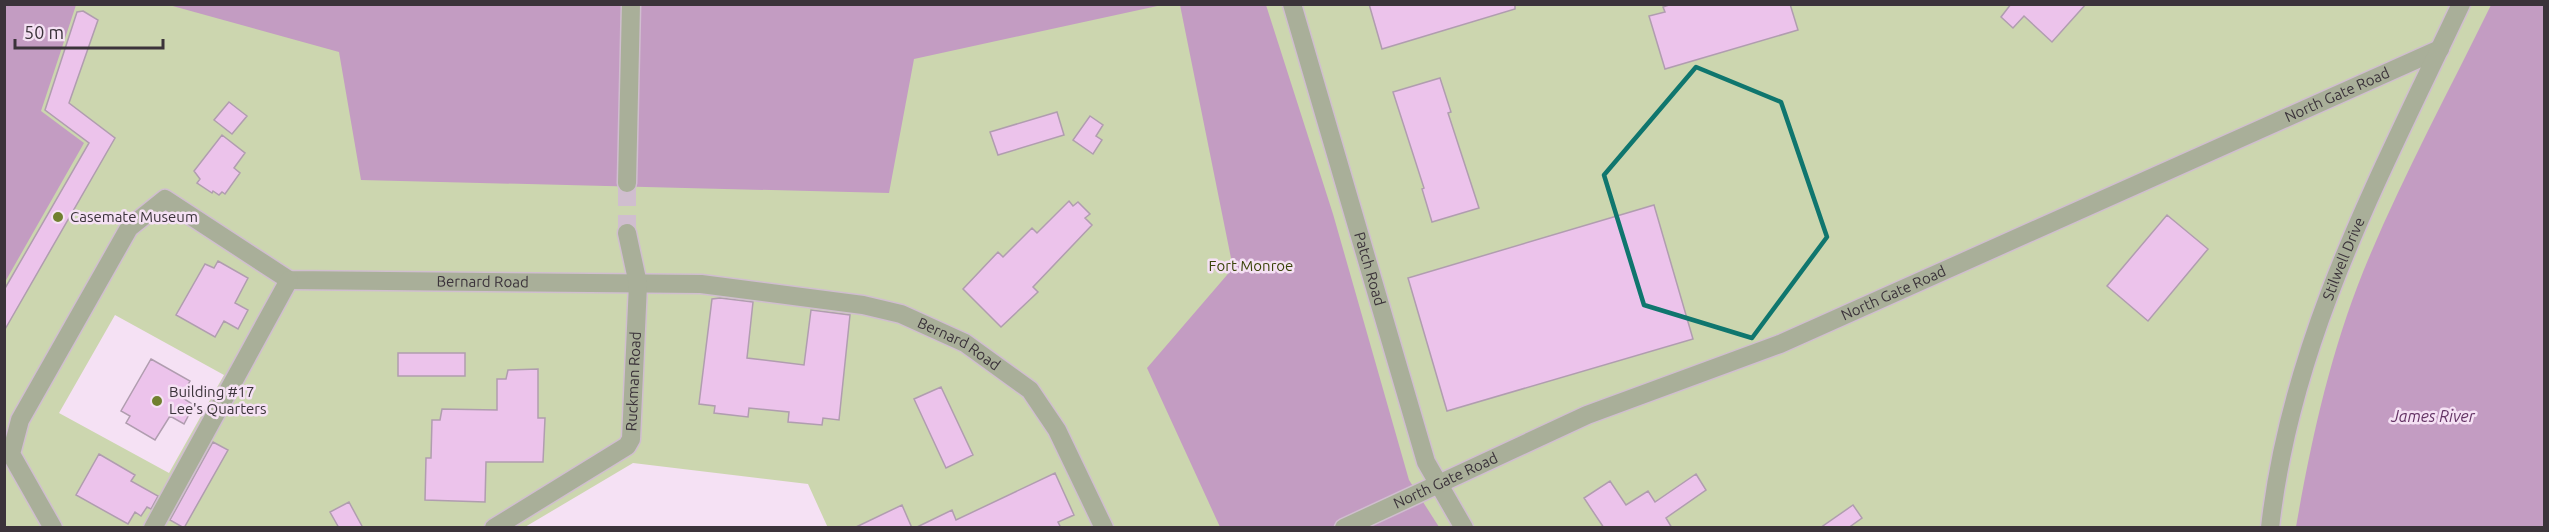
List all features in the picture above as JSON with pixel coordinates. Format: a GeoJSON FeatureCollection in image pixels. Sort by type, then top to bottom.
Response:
{"type":"FeatureCollection","features":[{"type":"Feature","properties":{"kind":"street"},"geometry":{"type":"LineString","coordinates":[[627,183],[631,4]]}},
{"type":"Feature","properties":{"kind":"street","name":"Patch Road"},"geometry":{"type":"LineString","coordinates":[[1292,4],[1426,462],[1431,487],[1464,528]]}},
{"type":"Feature","properties":{"kind":"street","name":"Stilwell Drive"},"geometry":{"type":"LineString","coordinates":[[2270,528],[2294,402],[2319,316],[2352,233],[2461,4]]}},
{"type":"Feature","properties":{"kind":"street","name":"North Gate Road"},"geometry":{"type":"LineString","coordinates":[[1344,528],[1587,415],[1780,344],[2440,49]]}},
{"type":"Feature","properties":{"kind":"street"},"geometry":{"type":"LineString","coordinates":[[53,528],[11,454],[20,420],[129,228],[165,199],[289,280],[153,528]]}},
{"type":"Feature","properties":{"kind":"street","name":"Ruckman Road"},"geometry":{"type":"LineString","coordinates":[[494,528],[627,446],[631,439],[638,284],[627,233]]}},
{"type":"Feature","properties":{"kind":"street","name":"Bernard Road"},"geometry":{"type":"LineString","coordinates":[[289,280],[701,284],[862,306],[901,314],[965,343],[1030,390],[1057,430],[1104,528]]}},
{"type":"Feature","properties":{"kind":"highlighted area"},"geometry":{"type":"Polygon","coordinates":[[[1696,67],[1781,102],[1827,237],[1752,338],[1644,305],[1604,175],[1696,67]]]}},
{"type":"Feature","properties":{"kind":"green space","name":"Fort Monroe"},"geometry":{"type":"Polygon","coordinates":[[[4,5],[2498,5],[2314,528],[828,528],[808,484],[633,463],[525,527],[5,527],[4,5]],[[115,315],[59,413],[169,473],[224,375],[115,315]]]}},
{"type":"Feature","properties":{"kind":"water"},"geometry":{"type":"Polygon","coordinates":[[[5,5],[76,5],[41,111],[84,143],[5,282],[5,5]]]}},
{"type":"Feature","properties":{"kind":"water"},"geometry":{"type":"Polygon","coordinates":[[[169,5],[1162,5],[914,59],[889,193],[361,180],[339,52],[169,5]]]}},
{"type":"Feature","properties":{"kind":"water"},"geometry":{"type":"Polygon","coordinates":[[[1180,5],[1266,5],[1333,214],[1409,480],[1439,527],[1220,527],[1147,368],[1233,268],[1180,5]]]}},
{"type":"Feature","properties":{"kind":"water","name":"James River"},"geometry":{"type":"Polygon","coordinates":[[[2491,5],[2544,5],[2544,527],[2296,527],[2323,398],[2351,303],[2393,204],[2491,5]]]}},
{"type":"Feature","properties":{"kind":"building"},"geometry":{"type":"Polygon","coordinates":[[[1369,4],[1515,4],[1515,9],[1382,49],[1369,4]]]}},
{"type":"Feature","properties":{"kind":"building"},"geometry":{"type":"Polygon","coordinates":[[[1672,4],[1790,4],[1798,30],[1665,69],[1649,16],[1665,12],[1663,7],[1672,4]]]}},
{"type":"Feature","properties":{"kind":"building"},"geometry":{"type":"Polygon","coordinates":[[[2011,4],[2086,4],[2052,42],[2024,16],[2013,28],[2001,17],[2011,4]]]}},
{"type":"Feature","properties":{"kind":"building","name":"Casemate Museum"},"geometry":{"type":"Polygon","coordinates":[[[83,11],[98,20],[69,103],[115,138],[4,331],[4,290],[89,143],[45,110],[77,12],[83,11]]]}},
{"type":"Feature","properties":{"kind":"building"},"geometry":{"type":"Polygon","coordinates":[[[1440,78],[1451,112],[1448,113],[1479,208],[1432,222],[1422,189],[1424,188],[1393,92],[1440,78]]]}},
{"type":"Feature","properties":{"kind":"building"},"geometry":{"type":"Polygon","coordinates":[[[229,102],[247,116],[232,134],[214,120],[229,102]]]}},
{"type":"Feature","properties":{"kind":"building"},"geometry":{"type":"Polygon","coordinates":[[[1057,112],[1064,135],[998,155],[990,132],[1057,112]]]}},
{"type":"Feature","properties":{"kind":"building"},"geometry":{"type":"Polygon","coordinates":[[[1090,116],[1103,125],[1096,136],[1102,140],[1093,154],[1073,140],[1090,116]]]}},
{"type":"Feature","properties":{"kind":"building"},"geometry":{"type":"Polygon","coordinates":[[[222,135],[245,153],[234,168],[240,173],[225,194],[222,192],[219,195],[197,183],[200,179],[194,171],[222,135]]]}},
{"type":"Feature","properties":{"kind":"building"},"geometry":{"type":"Polygon","coordinates":[[[1069,201],[1073,206],[1078,202],[1090,214],[1085,218],[1092,225],[1033,287],[1038,292],[1001,327],[963,289],[998,252],[1003,257],[1032,228],[1037,233],[1069,201]]]}},
{"type":"Feature","properties":{"kind":"building"},"geometry":{"type":"Polygon","coordinates":[[[1654,205],[1693,339],[1447,411],[1408,278],[1654,205]]]}},
{"type":"Feature","properties":{"kind":"building"},"geometry":{"type":"Polygon","coordinates":[[[2167,215],[2208,249],[2148,321],[2107,286],[2167,215]]]}},
{"type":"Feature","properties":{"kind":"building"},"geometry":{"type":"Polygon","coordinates":[[[218,261],[248,278],[235,303],[248,310],[238,329],[224,321],[215,337],[176,315],[205,264],[214,268],[218,261]]]}},
{"type":"Feature","properties":{"kind":"building"},"geometry":{"type":"Polygon","coordinates":[[[712,299],[753,302],[747,358],[804,365],[811,310],[850,315],[839,420],[823,418],[822,425],[788,422],[789,412],[749,408],[748,417],[714,413],[715,406],[699,404],[712,299]]]}},
{"type":"Feature","properties":{"kind":"building"},"geometry":{"type":"Polygon","coordinates":[[[398,353],[465,353],[465,376],[398,376],[398,353]]]}},
{"type":"Feature","properties":{"kind":"building","name":"Building #17 Lee's Quarters"},"geometry":{"type":"Polygon","coordinates":[[[151,359],[190,381],[181,397],[194,405],[184,424],[170,416],[155,440],[126,423],[130,416],[121,411],[151,359]]]}},
{"type":"Feature","properties":{"kind":"building"},"geometry":{"type":"Polygon","coordinates":[[[538,369],[538,418],[545,418],[543,462],[486,462],[485,502],[425,500],[426,458],[431,458],[432,420],[440,420],[442,409],[497,410],[497,379],[506,379],[508,370],[538,369]]]}},
{"type":"Feature","properties":{"kind":"building"},"geometry":{"type":"Polygon","coordinates":[[[941,387],[973,455],[946,468],[914,399],[941,387]]]}},
{"type":"Feature","properties":{"kind":"building"},"geometry":{"type":"Polygon","coordinates":[[[213,442],[228,450],[184,528],[170,520],[213,442]]]}},
{"type":"Feature","properties":{"kind":"building"},"geometry":{"type":"Polygon","coordinates":[[[99,454],[135,475],[131,481],[158,496],[151,509],[147,507],[141,516],[135,512],[128,524],[76,495],[99,454]]]}},
{"type":"Feature","properties":{"kind":"building"},"geometry":{"type":"Polygon","coordinates":[[[1055,473],[1074,515],[1058,522],[1061,528],[915,528],[952,510],[956,520],[1055,473]]]}},
{"type":"Feature","properties":{"kind":"building"},"geometry":{"type":"Polygon","coordinates":[[[1696,474],[1706,490],[1666,518],[1672,528],[1604,528],[1584,498],[1610,481],[1626,505],[1648,491],[1655,502],[1696,474]]]}},
{"type":"Feature","properties":{"kind":"building"},"geometry":{"type":"Polygon","coordinates":[[[349,502],[363,528],[339,528],[330,512],[349,502]]]}},
{"type":"Feature","properties":{"kind":"building"},"geometry":{"type":"Polygon","coordinates":[[[902,505],[912,528],[854,528],[902,505]]]}},
{"type":"Feature","properties":{"kind":"building"},"geometry":{"type":"Polygon","coordinates":[[[1853,505],[1862,518],[1848,528],[1820,528],[1853,505]]]}},
{"type":"Feature","properties":{"kind":"tunnel"},"geometry":{"type":"LineString","coordinates":[[627,183],[627,233]]}},
{"type":"Feature","properties":{"kind":"place","name":"Casemate Museum"},"geometry":{"type":"Point","coordinates":[58,217]}},
{"type":"Feature","properties":{"kind":"place","name":"Building #17 Lee's Quarters"},"geometry":{"type":"Point","coordinates":[157,401]}}]}
